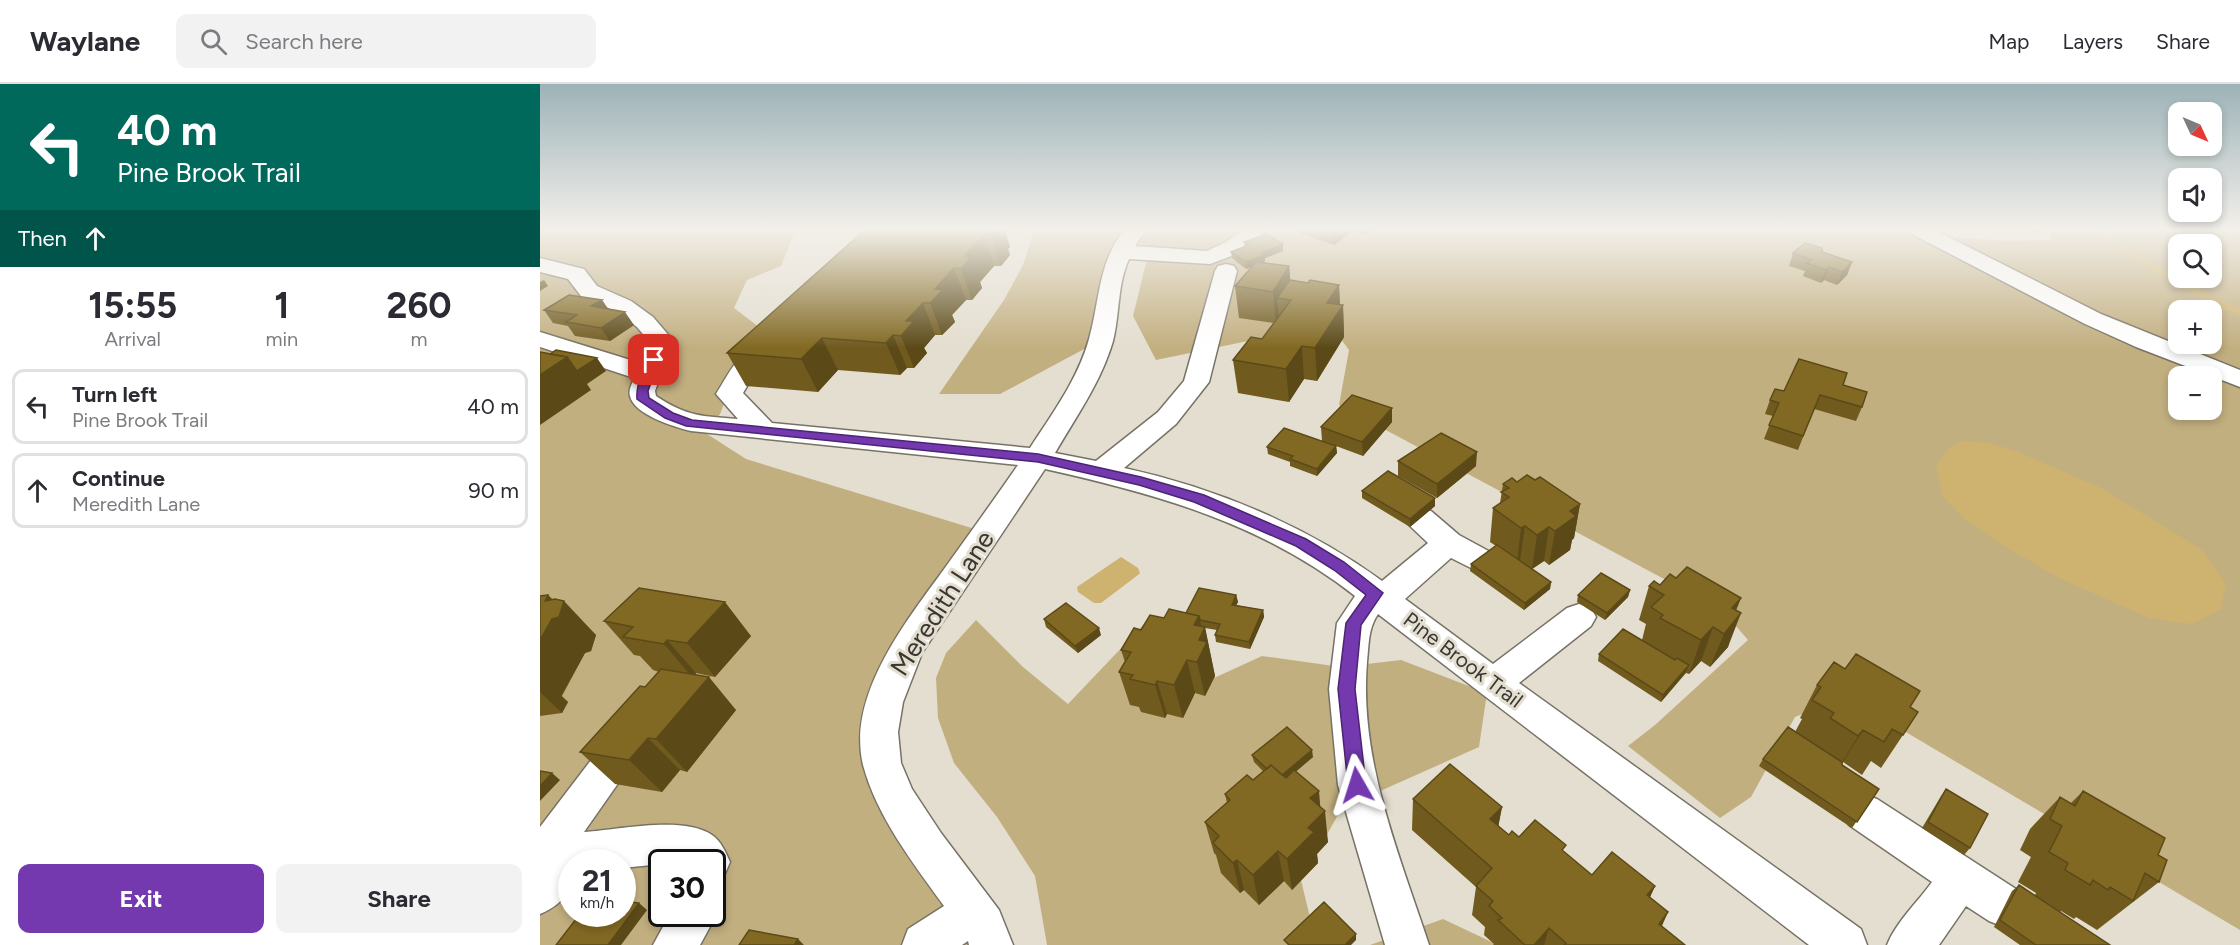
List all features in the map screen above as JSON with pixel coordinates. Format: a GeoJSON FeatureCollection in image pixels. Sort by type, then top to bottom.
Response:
{"type":"FeatureCollection","features":[{"type":"Feature","properties":{"kind":"street"},"geometry":{"type":"LineString","coordinates":[[553,268],[576,274],[589,291],[623,306],[655,332],[659,338],[659,345],[642,391],[643,399],[669,416],[691,423],[1038,458]]}},
{"type":"Feature","properties":{"kind":"street","name":"Meredith Lane"},"geometry":{"type":"LineString","coordinates":[[983,928],[909,819],[888,781],[880,750],[882,713],[892,677],[909,645],[1038,458],[1086,379],[1101,340],[1110,286],[1117,268]]}},
{"type":"Feature","properties":{"kind":"street"},"geometry":{"type":"LineString","coordinates":[[1994,268],[2093,319],[2145,342],[2240,378]]}},
{"type":"Feature","properties":{"kind":"street"},"geometry":{"type":"LineString","coordinates":[[1100,472],[1167,418],[1196,382],[1226,271]]}},
{"type":"Feature","properties":{"kind":"street"},"geometry":{"type":"LineString","coordinates":[[763,429],[729,394],[746,367],[782,331]]}},
{"type":"Feature","properties":{"kind":"street"},"geometry":{"type":"LineString","coordinates":[[540,339],[648,374]]}},
{"type":"Feature","properties":{"kind":"street","name":"Pine Brook Trail"},"geometry":{"type":"LineString","coordinates":[[1038,458],[1141,481],[1199,499],[1301,543],[1339,566],[1845,945]]}},
{"type":"Feature","properties":{"kind":"street"},"geometry":{"type":"LineString","coordinates":[[1420,518],[1448,543],[1483,562]]}},
{"type":"Feature","properties":{"kind":"street"},"geometry":{"type":"LineString","coordinates":[[1407,945],[1357,785],[1347,689],[1354,623],[1379,596],[1448,543]]}},
{"type":"Feature","properties":{"kind":"street"},"geometry":{"type":"LineString","coordinates":[[1493,683],[1579,618]]}},
{"type":"Feature","properties":{"kind":"street"},"geometry":{"type":"LineString","coordinates":[[548,882],[549,848],[650,710]]}},
{"type":"Feature","properties":{"kind":"street"},"geometry":{"type":"LineString","coordinates":[[1863,812],[2004,906]]}},
{"type":"Feature","properties":{"kind":"street"},"geometry":{"type":"LineString","coordinates":[[548,882],[584,852],[672,844],[698,849]]}},
{"type":"Feature","properties":{"kind":"street"},"geometry":{"type":"LineString","coordinates":[[1909,945],[1927,926],[1961,877]]}},
{"type":"Feature","properties":{"kind":"street"},"geometry":{"type":"LineString","coordinates":[[675,945],[687,927]]}},
{"type":"Feature","properties":{"kind":"street"},"geometry":{"type":"LineString","coordinates":[[924,945],[983,928]]}},
{"type":"Feature","properties":{"kind":"shaded area"},"geometry":{"type":"Polygon","coordinates":[[[540,268],[776,268],[747,280],[734,308],[759,327],[739,364],[720,414],[707,434],[746,459],[988,533],[942,599],[880,749],[991,945],[540,945],[540,268]]]}},
{"type":"Feature","properties":{"kind":"shaded area"},"geometry":{"type":"Polygon","coordinates":[[[1021,268],[1120,268],[1101,340],[1000,394],[939,394],[1004,300],[1021,268]]]}},
{"type":"Feature","properties":{"kind":"shaded area"},"geometry":{"type":"Polygon","coordinates":[[[1145,268],[1991,268],[2168,348],[2168,354],[2180,354],[2207,366],[2168,366],[2168,420],[2222,420],[2222,373],[2240,381],[2240,930],[1845,696],[1795,717],[1751,797],[1720,818],[1628,746],[1655,725],[1748,640],[1722,610],[1339,405],[1349,350],[1330,324],[1156,360],[1133,316],[1145,268]]]}},
{"type":"Feature","properties":{"kind":"shaded area"},"geometry":{"type":"Polygon","coordinates":[[[2001,268],[2168,268],[2168,288],[2222,288],[2222,268],[2240,268],[2240,379],[2222,371],[2222,366],[2212,366],[2186,354],[2222,354],[2222,300],[2168,300],[2168,346],[2001,268]]]}},
{"type":"Feature","properties":{"kind":"shaded area"},"geometry":{"type":"Polygon","coordinates":[[[1962,441],[1989,443],[2016,451],[2101,488],[2201,549],[2226,584],[2221,609],[2192,624],[2149,618],[2061,579],[2001,544],[1965,519],[1943,496],[1936,466],[1949,449],[1962,441]]]}},
{"type":"Feature","properties":{"kind":"shaded area"},"geometry":{"type":"Polygon","coordinates":[[[1121,557],[1138,568],[1140,573],[1101,603],[1094,603],[1078,592],[1077,587],[1121,557]]]}},
{"type":"Feature","properties":{"kind":"shaded area"},"geometry":{"type":"Polygon","coordinates":[[[976,620],[1023,667],[1068,704],[1147,621],[1174,629],[1214,678],[1262,656],[1341,667],[1401,660],[1487,693],[1479,747],[1342,808],[1301,880],[1313,930],[1341,945],[1047,945],[1035,876],[997,817],[954,763],[938,718],[936,678],[946,653],[976,620]]]}},
{"type":"Feature","properties":{"kind":"shaded area"},"geometry":{"type":"Polygon","coordinates":[[[1443,919],[1498,945],[1370,945],[1443,919]]]}},
{"type":"Feature","properties":{"kind":"building"},"geometry":{"type":"Polygon","coordinates":[[[822,268],[954,268],[935,289],[943,290],[930,303],[923,303],[906,321],[914,321],[901,336],[893,335],[886,343],[822,338],[801,359],[727,353],[822,268]]]}},
{"type":"Feature","properties":{"kind":"building"},"geometry":{"type":"Polygon","coordinates":[[[1251,268],[1288,268],[1273,292],[1235,286],[1251,268]]]}},
{"type":"Feature","properties":{"kind":"building"},"geometry":{"type":"Polygon","coordinates":[[[1832,268],[1846,268],[1842,272],[1832,268]]]}},
{"type":"Feature","properties":{"kind":"building"},"geometry":{"type":"Polygon","coordinates":[[[1290,280],[1308,283],[1310,280],[1339,285],[1327,303],[1343,305],[1315,348],[1302,346],[1286,369],[1233,360],[1251,337],[1262,339],[1291,300],[1277,298],[1290,280]]]}},
{"type":"Feature","properties":{"kind":"building"},"geometry":{"type":"Polygon","coordinates":[[[569,295],[602,300],[591,306],[625,312],[601,328],[566,322],[577,315],[544,310],[569,295]]]}},
{"type":"Feature","properties":{"kind":"building"},"geometry":{"type":"Polygon","coordinates":[[[556,350],[597,358],[577,371],[567,357],[550,354],[556,350]]]}},
{"type":"Feature","properties":{"kind":"building"},"geometry":{"type":"Polygon","coordinates":[[[540,352],[567,357],[540,375],[540,352]]]}},
{"type":"Feature","properties":{"kind":"building"},"geometry":{"type":"Polygon","coordinates":[[[1799,359],[1847,373],[1843,385],[1867,392],[1862,407],[1820,395],[1803,436],[1769,425],[1779,403],[1770,400],[1775,389],[1784,391],[1799,359]]]}},
{"type":"Feature","properties":{"kind":"building"},"geometry":{"type":"Polygon","coordinates":[[[1352,395],[1392,408],[1362,442],[1321,427],[1352,395]]]}},
{"type":"Feature","properties":{"kind":"building"},"geometry":{"type":"Polygon","coordinates":[[[1284,428],[1336,446],[1317,469],[1290,459],[1293,456],[1267,447],[1284,428]]]}},
{"type":"Feature","properties":{"kind":"building"},"geometry":{"type":"Polygon","coordinates":[[[1441,433],[1477,452],[1437,484],[1398,461],[1441,433]]]}},
{"type":"Feature","properties":{"kind":"building"},"geometry":{"type":"Polygon","coordinates":[[[1388,471],[1435,498],[1410,519],[1362,491],[1388,471]]]}},
{"type":"Feature","properties":{"kind":"building"},"geometry":{"type":"Polygon","coordinates":[[[1527,475],[1535,480],[1540,477],[1580,504],[1570,511],[1576,516],[1555,531],[1549,527],[1537,535],[1525,526],[1521,528],[1493,508],[1509,497],[1501,492],[1509,488],[1503,484],[1512,478],[1517,482],[1527,475]]]}},
{"type":"Feature","properties":{"kind":"building"},"geometry":{"type":"Polygon","coordinates":[[[1497,545],[1551,582],[1525,603],[1471,564],[1497,545]]]}},
{"type":"Feature","properties":{"kind":"building"},"geometry":{"type":"Polygon","coordinates":[[[1687,567],[1741,598],[1732,608],[1741,613],[1724,634],[1713,627],[1701,640],[1660,618],[1663,615],[1651,607],[1664,595],[1649,586],[1654,581],[1660,585],[1670,574],[1676,578],[1687,567]]]}},
{"type":"Feature","properties":{"kind":"building"},"geometry":{"type":"Polygon","coordinates":[[[1601,573],[1630,590],[1607,613],[1578,595],[1601,573]]]}},
{"type":"Feature","properties":{"kind":"building"},"geometry":{"type":"Polygon","coordinates":[[[639,588],[725,602],[687,643],[667,640],[664,644],[623,637],[633,627],[604,621],[639,588]]]}},
{"type":"Feature","properties":{"kind":"building"},"geometry":{"type":"Polygon","coordinates":[[[1199,588],[1236,595],[1232,605],[1263,610],[1249,642],[1215,635],[1220,624],[1200,620],[1199,616],[1186,613],[1199,588]]]}},
{"type":"Feature","properties":{"kind":"building"},"geometry":{"type":"Polygon","coordinates":[[[548,595],[545,601],[555,599],[564,601],[559,617],[552,619],[540,640],[540,596],[548,595]]]}},
{"type":"Feature","properties":{"kind":"building"},"geometry":{"type":"Polygon","coordinates":[[[1066,603],[1099,628],[1075,646],[1044,619],[1066,603]]]}},
{"type":"Feature","properties":{"kind":"building"},"geometry":{"type":"Polygon","coordinates":[[[1169,609],[1199,616],[1194,625],[1205,627],[1199,640],[1207,642],[1197,662],[1187,660],[1174,685],[1157,681],[1155,685],[1130,679],[1133,675],[1119,672],[1131,652],[1121,650],[1134,628],[1141,630],[1150,615],[1164,618],[1169,609]]]}},
{"type":"Feature","properties":{"kind":"building"},"geometry":{"type":"Polygon","coordinates":[[[1623,629],[1675,660],[1677,658],[1689,665],[1663,695],[1599,654],[1623,629]]]}},
{"type":"Feature","properties":{"kind":"building"},"geometry":{"type":"Polygon","coordinates":[[[1856,654],[1920,691],[1910,707],[1918,712],[1903,735],[1892,729],[1884,742],[1863,730],[1858,736],[1830,718],[1834,713],[1812,700],[1821,687],[1817,685],[1834,662],[1845,669],[1856,654]]]}},
{"type":"Feature","properties":{"kind":"building"},"geometry":{"type":"Polygon","coordinates":[[[661,669],[709,677],[656,739],[648,738],[629,760],[580,752],[640,686],[645,687],[661,669]]]}},
{"type":"Feature","properties":{"kind":"building"},"geometry":{"type":"Polygon","coordinates":[[[1287,727],[1312,750],[1282,775],[1271,765],[1267,769],[1252,755],[1287,727]]]}},
{"type":"Feature","properties":{"kind":"building"},"geometry":{"type":"Polygon","coordinates":[[[1788,727],[1879,789],[1857,822],[1763,759],[1788,727]]]}},
{"type":"Feature","properties":{"kind":"building"},"geometry":{"type":"Polygon","coordinates":[[[1450,764],[1502,807],[1490,819],[1509,835],[1512,831],[1519,837],[1535,820],[1566,845],[1562,850],[1592,875],[1612,852],[1655,886],[1647,895],[1668,912],[1659,924],[1685,945],[1564,945],[1566,943],[1549,928],[1534,945],[1525,945],[1498,920],[1502,918],[1489,906],[1493,901],[1476,886],[1492,868],[1413,799],[1450,764]]]}},
{"type":"Feature","properties":{"kind":"building"},"geometry":{"type":"Polygon","coordinates":[[[1271,765],[1286,778],[1294,770],[1319,791],[1310,798],[1325,811],[1308,828],[1314,832],[1287,859],[1278,851],[1253,875],[1237,860],[1233,863],[1213,843],[1219,836],[1205,822],[1230,800],[1225,794],[1247,775],[1253,780],[1271,765]]]}},
{"type":"Feature","properties":{"kind":"building"},"geometry":{"type":"Polygon","coordinates":[[[540,771],[552,773],[540,786],[540,771]]]}},
{"type":"Feature","properties":{"kind":"building"},"geometry":{"type":"Polygon","coordinates":[[[1946,789],[1988,814],[1970,848],[1928,822],[1946,789]]]}},
{"type":"Feature","properties":{"kind":"building"},"geometry":{"type":"Polygon","coordinates":[[[2083,791],[2165,838],[2158,855],[2167,860],[2159,882],[2145,873],[2133,901],[2110,887],[2108,890],[2093,880],[2090,885],[2065,870],[2068,863],[2049,852],[2062,826],[2050,819],[2060,797],[2075,806],[2083,791]]]}},
{"type":"Feature","properties":{"kind":"building"},"geometry":{"type":"Polygon","coordinates":[[[2019,885],[2110,945],[2036,945],[2000,920],[2019,885]]]}},
{"type":"Feature","properties":{"kind":"building"},"geometry":{"type":"Polygon","coordinates":[[[1324,902],[1356,934],[1345,945],[1289,945],[1284,940],[1324,902]]]}},
{"type":"Feature","properties":{"kind":"building"},"geometry":{"type":"Polygon","coordinates":[[[570,927],[621,927],[608,945],[556,945],[570,927]]]}},
{"type":"Feature","properties":{"kind":"building"},"geometry":{"type":"Polygon","coordinates":[[[749,930],[798,939],[794,945],[739,945],[749,930]]]}},
{"type":"Feature","properties":{"kind":"waterway"},"geometry":{"type":"LineString","coordinates":[[2155,268],[2213,301],[2240,312]]}},
{"type":"Feature","properties":{"kind":"route"},"geometry":{"type":"LineString","coordinates":[[654,360],[642,391],[643,399],[669,416],[691,423],[1038,458],[1141,481],[1199,499],[1301,543],[1339,566],[1375,593],[1354,623],[1347,689],[1357,785]]}}]}
